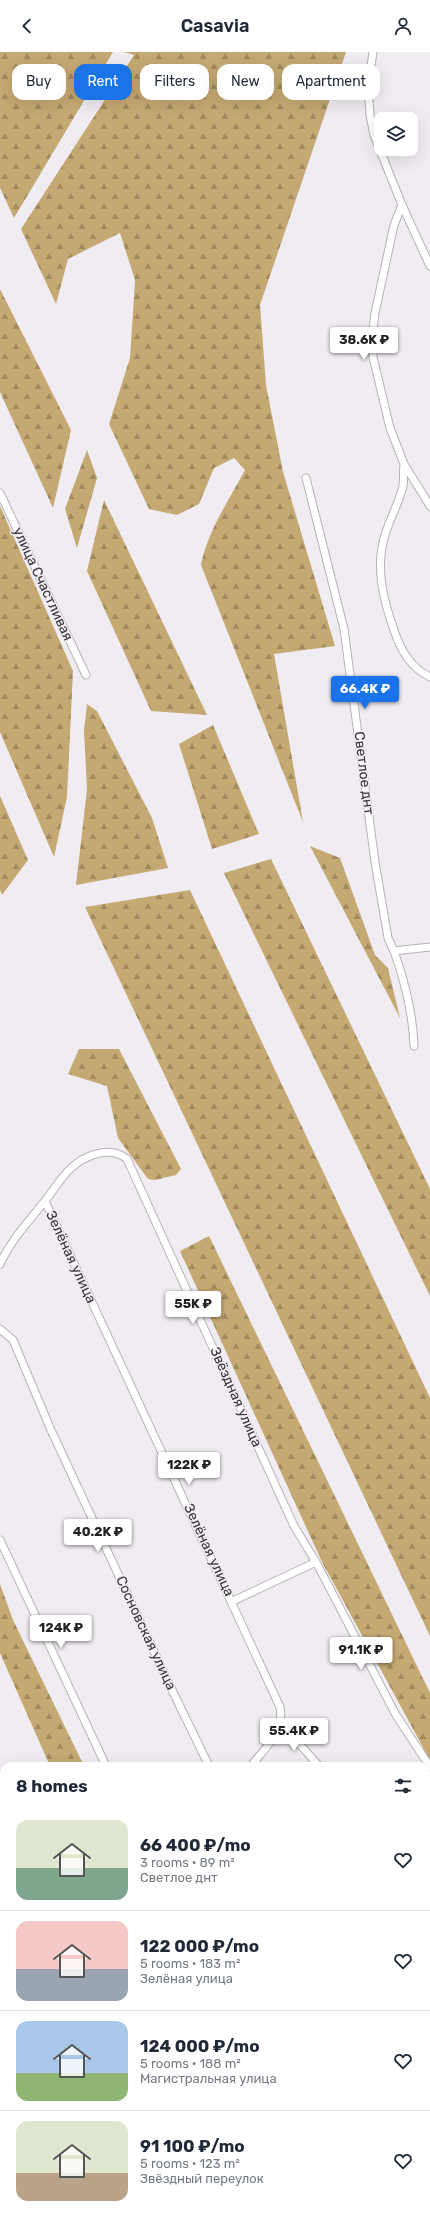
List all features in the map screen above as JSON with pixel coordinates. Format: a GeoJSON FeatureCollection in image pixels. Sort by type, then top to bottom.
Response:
{"type":"FeatureCollection","features":[{"type":"Feature","properties":{"kind":"street"},"geometry":{"type":"LineString","coordinates":[[373,52],[368,86],[370,115],[374,135],[402,205],[430,266]]}},
{"type":"Feature","properties":{"kind":"street"},"geometry":{"type":"LineString","coordinates":[[402,205],[394,225],[383,271],[372,338],[382,401],[390,428],[404,464],[430,506]]}},
{"type":"Feature","properties":{"kind":"street"},"geometry":{"type":"LineString","coordinates":[[404,464],[403,485],[385,536],[380,566],[383,595],[397,639],[407,658],[424,674],[430,676]]}},
{"type":"Feature","properties":{"kind":"street","name":"Светлое днт"},"geometry":{"type":"LineString","coordinates":[[306,478],[344,629],[375,862],[388,938],[394,951],[413,1020],[414,1046]]}},
{"type":"Feature","properties":{"kind":"street","name":"улица Счастливая"},"geometry":{"type":"LineString","coordinates":[[0,493],[86,675]]}},
{"type":"Feature","properties":{"kind":"street"},"geometry":{"type":"LineString","coordinates":[[394,951],[430,947]]}},
{"type":"Feature","properties":{"kind":"street","name":"Звёздная улица"},"geometry":{"type":"LineString","coordinates":[[0,1264],[21,1229],[70,1168],[94,1155],[114,1152],[128,1159],[294,1526],[316,1562],[393,1710],[427,1762]]}},
{"type":"Feature","properties":{"kind":"street","name":"Зелёная улица"},"geometry":{"type":"LineString","coordinates":[[45,1201],[280,1707],[282,1717],[280,1726]]}},
{"type":"Feature","properties":{"kind":"street","name":"Сосновская улица"},"geometry":{"type":"LineString","coordinates":[[0,1329],[13,1340],[51,1430],[207,1762]]}},
{"type":"Feature","properties":{"kind":"street"},"geometry":{"type":"LineString","coordinates":[[0,1540],[104,1762]]}},
{"type":"Feature","properties":{"kind":"street"},"geometry":{"type":"LineString","coordinates":[[232,1601],[316,1562]]}},
{"type":"Feature","properties":{"kind":"street"},"geometry":{"type":"LineString","coordinates":[[254,1762],[280,1726],[288,1731],[316,1762]]}},
{"type":"Feature","properties":{"kind":"green space"},"geometry":{"type":"Polygon","coordinates":[[[0,52],[113,52],[106,64],[74,64],[74,100],[84,100],[14,218],[0,188],[0,52]]]}},
{"type":"Feature","properties":{"kind":"green space"},"geometry":{"type":"Polygon","coordinates":[[[124,52],[346,52],[342,64],[282,64],[282,100],[330,100],[260,305],[266,385],[283,472],[335,646],[274,654],[303,822],[201,565],[208,540],[225,505],[245,470],[234,458],[214,468],[199,504],[177,515],[149,509],[109,424],[130,358],[135,280],[120,233],[68,259],[56,304],[21,229],[105,100],[132,100],[132,64],[128,64],[134,55],[124,52]]]}},
{"type":"Feature","properties":{"kind":"green space"},"geometry":{"type":"Polygon","coordinates":[[[0,289],[71,430],[53,508],[0,392],[0,289]]]}},
{"type":"Feature","properties":{"kind":"green space"},"geometry":{"type":"Polygon","coordinates":[[[87,450],[97,478],[77,548],[65,509],[87,450]]]}},
{"type":"Feature","properties":{"kind":"green space"},"geometry":{"type":"Polygon","coordinates":[[[104,500],[207,715],[151,711],[87,571],[104,500]]]}},
{"type":"Feature","properties":{"kind":"green space"},"geometry":{"type":"Polygon","coordinates":[[[0,506],[73,671],[67,797],[54,857],[0,732],[0,506]]]}},
{"type":"Feature","properties":{"kind":"green space"},"geometry":{"type":"Polygon","coordinates":[[[87,704],[97,711],[152,818],[168,868],[76,885],[87,789],[84,731],[87,704]]]}},
{"type":"Feature","properties":{"kind":"green space"},"geometry":{"type":"Polygon","coordinates":[[[213,725],[259,834],[212,849],[179,744],[213,725]]]}},
{"type":"Feature","properties":{"kind":"green space"},"geometry":{"type":"Polygon","coordinates":[[[0,796],[28,860],[2,895],[0,890],[0,796]]]}},
{"type":"Feature","properties":{"kind":"green space"},"geometry":{"type":"Polygon","coordinates":[[[310,846],[340,858],[375,955],[388,968],[400,1018],[310,846]]]}},
{"type":"Feature","properties":{"kind":"green space"},"geometry":{"type":"Polygon","coordinates":[[[271,859],[430,1189],[430,1296],[224,873],[271,859]]]}},
{"type":"Feature","properties":{"kind":"green space"},"geometry":{"type":"Polygon","coordinates":[[[190,890],[430,1398],[430,1636],[85,907],[190,890]]]}},
{"type":"Feature","properties":{"kind":"green space"},"geometry":{"type":"Polygon","coordinates":[[[79,1049],[119,1049],[181,1169],[176,1175],[155,1180],[148,1179],[118,1138],[107,1086],[68,1074],[79,1049]]]}},
{"type":"Feature","properties":{"kind":"green space"},"geometry":{"type":"Polygon","coordinates":[[[209,1236],[430,1693],[430,1760],[322,1562],[180,1251],[209,1236]]]}},
{"type":"Feature","properties":{"kind":"green space"},"geometry":{"type":"Polygon","coordinates":[[[0,1584],[13,1620],[82,1762],[48,1762],[0,1653],[0,1584]]]}}]}
